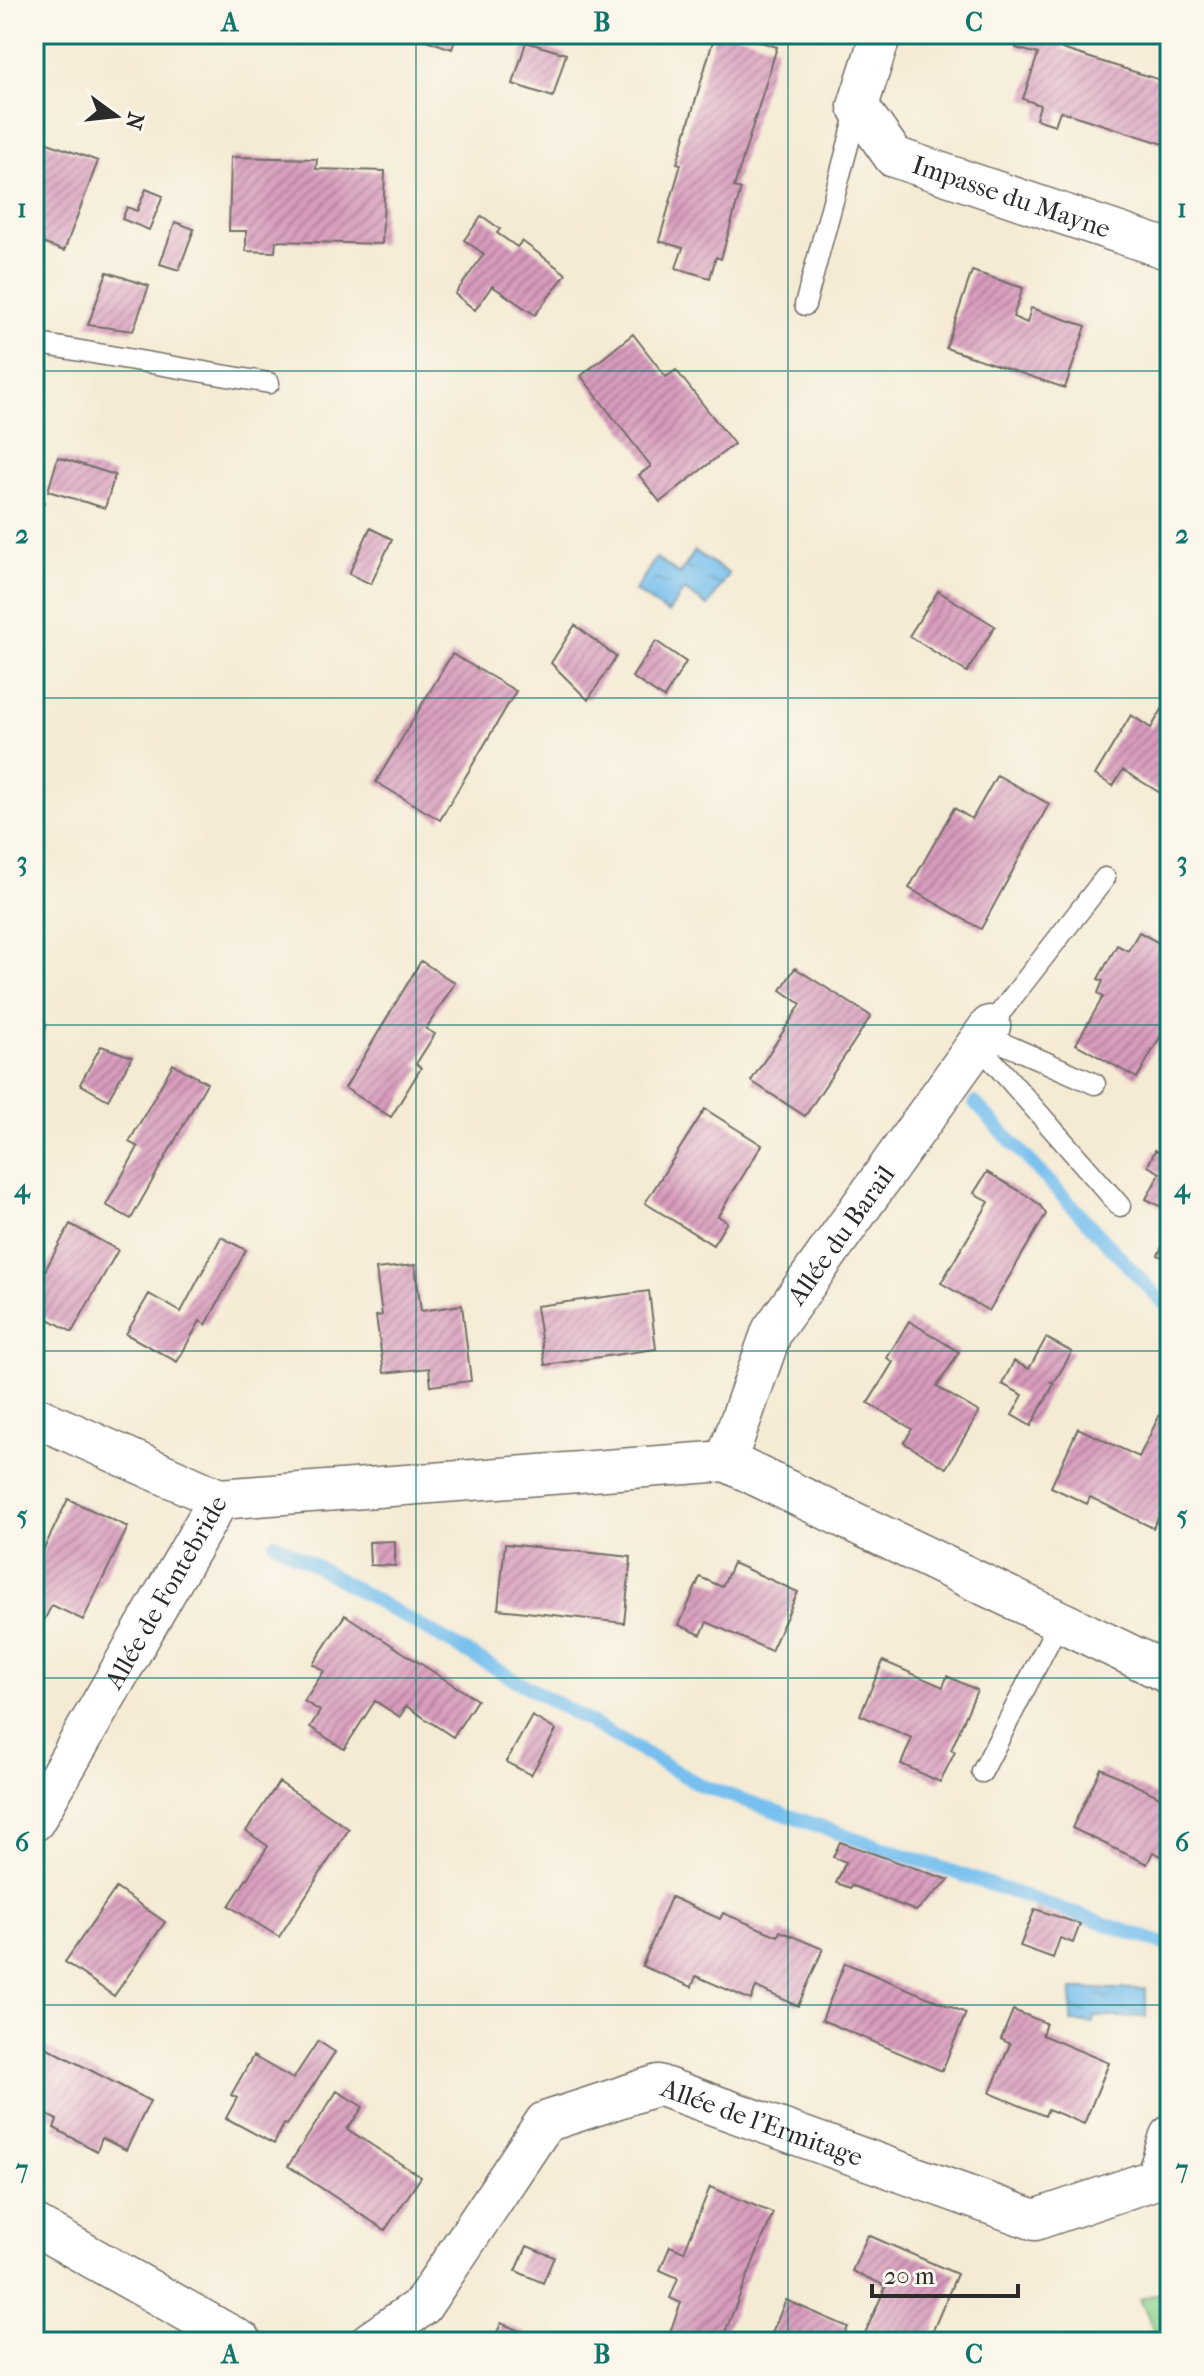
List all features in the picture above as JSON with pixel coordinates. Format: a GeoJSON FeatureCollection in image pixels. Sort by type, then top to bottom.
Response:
{"type":"FeatureCollection","features":[{"type":"Feature","properties":{"kind":"street"},"geometry":{"type":"LineString","coordinates":[[858,106],[881,34]]}},
{"type":"Feature","properties":{"kind":"street","name":"Impasse du Mayne"},"geometry":{"type":"LineString","coordinates":[[858,106],[894,157],[1170,250]]}},
{"type":"Feature","properties":{"kind":"street","name":"Allée du Barail"},"geometry":{"type":"LineString","coordinates":[[726,1461],[772,1331],[933,1102],[979,1044]]}},
{"type":"Feature","properties":{"kind":"street","name":"Allée de Fontebride"},"geometry":{"type":"LineString","coordinates":[[34,1416],[219,1499],[34,1821]]}},
{"type":"Feature","properties":{"kind":"street"},"geometry":{"type":"LineString","coordinates":[[219,1499],[726,1461],[1170,1674]]}},
{"type":"Feature","properties":{"kind":"street","name":"Allée de l'Ermitage"},"geometry":{"type":"LineString","coordinates":[[370,2342],[422,2306],[545,2122],[658,2085],[1035,2220],[1156,2179],[1170,2136]]}},
{"type":"Feature","properties":{"kind":"street"},"geometry":{"type":"LineString","coordinates":[[34,2225],[242,2342]]}},
{"type":"Feature","properties":{"kind":"lane"},"geometry":{"type":"LineString","coordinates":[[805,305],[858,106]]}},
{"type":"Feature","properties":{"kind":"lane"},"geometry":{"type":"LineString","coordinates":[[34,343],[269,383]]}},
{"type":"Feature","properties":{"kind":"lane"},"geometry":{"type":"LineString","coordinates":[[979,1044],[1105,878]]}},
{"type":"Feature","properties":{"kind":"lane"},"geometry":{"type":"LineString","coordinates":[[979,1044],[1095,1084]]}},
{"type":"Feature","properties":{"kind":"lane"},"geometry":{"type":"LineString","coordinates":[[979,1044],[1120,1206]]}},
{"type":"Feature","properties":{"kind":"lane"},"geometry":{"type":"LineString","coordinates":[[982,1772],[1059,1622]]}},
{"type":"Feature","properties":{"kind":"green space"},"geometry":{"type":"Polygon","coordinates":[[[1170,2290],[1170,2342],[1159,2342],[1140,2299],[1170,2290]]]}},
{"type":"Feature","properties":{"kind":"water"},"geometry":{"type":"Polygon","coordinates":[[[695,551],[729,574],[708,606],[684,590],[668,613],[635,591],[656,558],[680,574],[695,551]]]}},
{"type":"Feature","properties":{"kind":"water"},"geometry":{"type":"Polygon","coordinates":[[[1072,1989],[1146,1989],[1146,2017],[1094,2017],[1093,2023],[1071,2022],[1072,1989]]]}},
{"type":"Feature","properties":{"kind":"building"},"geometry":{"type":"Polygon","coordinates":[[[408,34],[457,34],[452,49],[408,34]]]}},
{"type":"Feature","properties":{"kind":"building"},"geometry":{"type":"Polygon","coordinates":[[[715,34],[735,34],[777,47],[734,187],[741,189],[721,259],[716,257],[710,278],[676,268],[683,248],[659,241],[681,164],[677,163],[715,34]]]}},
{"type":"Feature","properties":{"kind":"building"},"geometry":{"type":"Polygon","coordinates":[[[1020,34],[1067,34],[1062,49],[1170,83],[1170,136],[1167,145],[1060,111],[1055,125],[1036,119],[1040,105],[1023,99],[1038,54],[1016,48],[1020,34]]]}},
{"type":"Feature","properties":{"kind":"building"},"geometry":{"type":"Polygon","coordinates":[[[526,42],[566,54],[553,97],[513,84],[526,42]]]}},
{"type":"Feature","properties":{"kind":"building"},"geometry":{"type":"Polygon","coordinates":[[[45,142],[98,161],[64,251],[34,240],[34,171],[45,142]]]}},
{"type":"Feature","properties":{"kind":"building"},"geometry":{"type":"Polygon","coordinates":[[[231,157],[317,159],[316,169],[385,171],[382,244],[276,241],[275,252],[246,251],[246,231],[229,231],[231,157]]]}},
{"type":"Feature","properties":{"kind":"building"},"geometry":{"type":"Polygon","coordinates":[[[146,189],[163,196],[149,230],[122,219],[127,207],[137,211],[146,189]]]}},
{"type":"Feature","properties":{"kind":"building"},"geometry":{"type":"Polygon","coordinates":[[[482,216],[500,229],[497,233],[517,247],[522,241],[566,274],[535,315],[492,286],[475,310],[455,294],[484,254],[464,240],[482,216]]]}},
{"type":"Feature","properties":{"kind":"building"},"geometry":{"type":"Polygon","coordinates":[[[175,222],[194,229],[179,270],[160,264],[175,222]]]}},
{"type":"Feature","properties":{"kind":"building"},"geometry":{"type":"Polygon","coordinates":[[[972,271],[1023,288],[1013,317],[1027,323],[1031,308],[1086,326],[1065,388],[946,348],[972,271]]]}},
{"type":"Feature","properties":{"kind":"building"},"geometry":{"type":"Polygon","coordinates":[[[107,272],[149,286],[133,331],[88,325],[107,272]]]}},
{"type":"Feature","properties":{"kind":"building"},"geometry":{"type":"Polygon","coordinates":[[[633,334],[666,377],[676,370],[734,444],[660,502],[639,475],[651,466],[581,376],[633,334]]]}},
{"type":"Feature","properties":{"kind":"building"},"geometry":{"type":"Polygon","coordinates":[[[58,457],[115,475],[105,508],[48,491],[58,457]]]}},
{"type":"Feature","properties":{"kind":"building"},"geometry":{"type":"Polygon","coordinates":[[[34,498],[44,502],[34,527],[34,498]]]}},
{"type":"Feature","properties":{"kind":"building"},"geometry":{"type":"Polygon","coordinates":[[[370,528],[392,539],[371,584],[349,574],[370,528]]]}},
{"type":"Feature","properties":{"kind":"building"},"geometry":{"type":"Polygon","coordinates":[[[938,591],[995,626],[967,672],[909,636],[938,591]]]}},
{"type":"Feature","properties":{"kind":"building"},"geometry":{"type":"Polygon","coordinates":[[[575,625],[616,657],[588,700],[551,663],[575,625]]]}},
{"type":"Feature","properties":{"kind":"building"},"geometry":{"type":"Polygon","coordinates":[[[656,641],[686,662],[664,698],[632,677],[656,641]]]}},
{"type":"Feature","properties":{"kind":"building"},"geometry":{"type":"Polygon","coordinates":[[[452,654],[516,691],[440,820],[376,782],[452,654]]]}},
{"type":"Feature","properties":{"kind":"building"},"geometry":{"type":"Polygon","coordinates":[[[1170,696],[1170,799],[1123,770],[1113,786],[1095,775],[1131,715],[1151,728],[1170,696]]]}},
{"type":"Feature","properties":{"kind":"building"},"geometry":{"type":"Polygon","coordinates":[[[997,775],[1049,804],[981,929],[909,888],[954,808],[972,819],[997,775]]]}},
{"type":"Feature","properties":{"kind":"building"},"geometry":{"type":"Polygon","coordinates":[[[1139,932],[1170,949],[1170,1020],[1137,1078],[1076,1044],[1103,997],[1098,993],[1103,981],[1098,979],[1117,945],[1128,951],[1139,932]]]}},
{"type":"Feature","properties":{"kind":"building"},"geometry":{"type":"Polygon","coordinates":[[[421,961],[455,983],[426,1029],[435,1034],[416,1064],[421,1068],[391,1117],[345,1088],[421,961]]]}},
{"type":"Feature","properties":{"kind":"building"},"geometry":{"type":"Polygon","coordinates":[[[795,968],[871,1016],[805,1116],[751,1081],[801,1004],[781,990],[795,968]]]}},
{"type":"Feature","properties":{"kind":"building"},"geometry":{"type":"Polygon","coordinates":[[[34,1022],[46,1026],[34,1057],[34,1022]]]}},
{"type":"Feature","properties":{"kind":"building"},"geometry":{"type":"Polygon","coordinates":[[[101,1046],[132,1057],[108,1100],[80,1084],[101,1046]]]}},
{"type":"Feature","properties":{"kind":"building"},"geometry":{"type":"Polygon","coordinates":[[[173,1064],[207,1083],[131,1219],[106,1205],[138,1147],[129,1142],[173,1064]]]}},
{"type":"Feature","properties":{"kind":"building"},"geometry":{"type":"Polygon","coordinates":[[[705,1109],[762,1145],[718,1216],[727,1222],[713,1245],[645,1203],[705,1109]]]}},
{"type":"Feature","properties":{"kind":"building"},"geometry":{"type":"Polygon","coordinates":[[[1155,1150],[1170,1158],[1170,1211],[1146,1199],[1160,1173],[1148,1166],[1155,1150]]]}},
{"type":"Feature","properties":{"kind":"building"},"geometry":{"type":"Polygon","coordinates":[[[987,1172],[1039,1204],[1046,1214],[989,1311],[941,1283],[989,1202],[974,1193],[987,1172]]]}},
{"type":"Feature","properties":{"kind":"building"},"geometry":{"type":"Polygon","coordinates":[[[70,1224],[118,1250],[72,1332],[34,1311],[34,1291],[70,1224]]]}},
{"type":"Feature","properties":{"kind":"building"},"geometry":{"type":"Polygon","coordinates":[[[1170,1231],[1170,1262],[1158,1255],[1170,1231]]]}},
{"type":"Feature","properties":{"kind":"building"},"geometry":{"type":"Polygon","coordinates":[[[221,1237],[246,1250],[206,1325],[200,1321],[177,1362],[126,1334],[149,1294],[181,1312],[221,1237]]]}},
{"type":"Feature","properties":{"kind":"building"},"geometry":{"type":"Polygon","coordinates":[[[415,1265],[421,1311],[462,1305],[471,1381],[431,1386],[429,1368],[384,1373],[376,1316],[382,1315],[376,1269],[415,1265]]]}},
{"type":"Feature","properties":{"kind":"building"},"geometry":{"type":"Polygon","coordinates":[[[649,1291],[656,1349],[545,1365],[536,1306],[649,1291]]]}},
{"type":"Feature","properties":{"kind":"building"},"geometry":{"type":"Polygon","coordinates":[[[909,1321],[959,1352],[937,1387],[979,1412],[946,1468],[904,1443],[912,1429],[868,1403],[893,1362],[887,1358],[909,1321]]]}},
{"type":"Feature","properties":{"kind":"building"},"geometry":{"type":"Polygon","coordinates":[[[1046,1338],[1072,1352],[1055,1381],[1051,1382],[1054,1384],[1031,1426],[1012,1415],[1023,1395],[1002,1384],[1014,1361],[1029,1369],[1046,1338]]]}},
{"type":"Feature","properties":{"kind":"building"},"geometry":{"type":"Polygon","coordinates":[[[1163,1408],[1170,1411],[1170,1493],[1153,1528],[1090,1497],[1087,1504],[1051,1487],[1078,1428],[1139,1457],[1163,1408]]]}},
{"type":"Feature","properties":{"kind":"building"},"geometry":{"type":"Polygon","coordinates":[[[68,1499],[128,1527],[83,1620],[52,1605],[39,1630],[34,1628],[34,1569],[68,1499]]]}},
{"type":"Feature","properties":{"kind":"building"},"geometry":{"type":"Polygon","coordinates":[[[395,1541],[395,1566],[370,1565],[369,1542],[395,1541]]]}},
{"type":"Feature","properties":{"kind":"building"},"geometry":{"type":"Polygon","coordinates":[[[505,1544],[631,1557],[624,1623],[498,1609],[505,1544]]]}},
{"type":"Feature","properties":{"kind":"building"},"geometry":{"type":"Polygon","coordinates":[[[733,1563],[798,1592],[771,1651],[707,1622],[701,1635],[679,1625],[700,1577],[722,1587],[733,1563]]]}},
{"type":"Feature","properties":{"kind":"building"},"geometry":{"type":"Polygon","coordinates":[[[345,1615],[477,1700],[453,1737],[406,1706],[400,1717],[375,1701],[344,1749],[310,1727],[320,1711],[304,1701],[324,1671],[313,1664],[345,1615]]]}},
{"type":"Feature","properties":{"kind":"building"},"geometry":{"type":"Polygon","coordinates":[[[883,1661],[943,1687],[947,1676],[977,1690],[951,1750],[955,1752],[940,1782],[901,1764],[912,1738],[860,1715],[883,1661]]]}},
{"type":"Feature","properties":{"kind":"building"},"geometry":{"type":"Polygon","coordinates":[[[532,1716],[556,1730],[531,1775],[506,1762],[532,1716]]]}},
{"type":"Feature","properties":{"kind":"building"},"geometry":{"type":"Polygon","coordinates":[[[1101,1768],[1170,1802],[1170,1860],[1153,1852],[1147,1864],[1072,1828],[1101,1768]]]}},
{"type":"Feature","properties":{"kind":"building"},"geometry":{"type":"Polygon","coordinates":[[[279,1782],[349,1829],[279,1937],[229,1906],[268,1846],[246,1831],[279,1782]]]}},
{"type":"Feature","properties":{"kind":"building"},"geometry":{"type":"Polygon","coordinates":[[[840,1842],[949,1880],[916,1911],[851,1885],[850,1888],[836,1883],[846,1862],[833,1857],[840,1842]]]}},
{"type":"Feature","properties":{"kind":"building"},"geometry":{"type":"Polygon","coordinates":[[[116,1888],[165,1922],[114,1996],[65,1962],[116,1888]]]}},
{"type":"Feature","properties":{"kind":"building"},"geometry":{"type":"Polygon","coordinates":[[[671,1897],[720,1919],[723,1913],[778,1936],[780,1931],[823,1949],[798,2006],[756,1987],[751,2000],[696,1976],[692,1987],[642,1966],[671,1897]]]}},
{"type":"Feature","properties":{"kind":"building"},"geometry":{"type":"Polygon","coordinates":[[[1035,1909],[1080,1924],[1073,1943],[1060,1938],[1053,1958],[1020,1946],[1035,1909]]]}},
{"type":"Feature","properties":{"kind":"building"},"geometry":{"type":"Polygon","coordinates":[[[845,1963],[966,2013],[942,2071],[822,2020],[845,1963]]]}},
{"type":"Feature","properties":{"kind":"building"},"geometry":{"type":"Polygon","coordinates":[[[1013,2010],[1046,2023],[1042,2035],[1109,2063],[1084,2124],[1048,2109],[1045,2116],[990,2093],[1010,2044],[1001,2039],[1013,2010]]]}},
{"type":"Feature","properties":{"kind":"building"},"geometry":{"type":"Polygon","coordinates":[[[318,2041],[335,2052],[287,2125],[284,2124],[274,2144],[226,2118],[237,2098],[231,2095],[253,2056],[293,2079],[318,2041]]]}},
{"type":"Feature","properties":{"kind":"building"},"geometry":{"type":"Polygon","coordinates":[[[38,2043],[150,2101],[126,2150],[102,2138],[97,2151],[54,2128],[57,2120],[34,2108],[34,2052],[38,2043]]]}},
{"type":"Feature","properties":{"kind":"building"},"geometry":{"type":"Polygon","coordinates":[[[337,2091],[363,2107],[347,2129],[421,2177],[385,2230],[288,2166],[337,2091]]]}},
{"type":"Feature","properties":{"kind":"building"},"geometry":{"type":"Polygon","coordinates":[[[710,2187],[773,2213],[721,2342],[666,2342],[681,2303],[670,2298],[678,2278],[660,2270],[670,2246],[684,2252],[710,2187]]]}},
{"type":"Feature","properties":{"kind":"building"},"geometry":{"type":"Polygon","coordinates":[[[868,2235],[957,2274],[928,2342],[861,2342],[886,2286],[852,2271],[868,2235]]]}},
{"type":"Feature","properties":{"kind":"building"},"geometry":{"type":"Polygon","coordinates":[[[527,2246],[554,2257],[543,2283],[516,2271],[527,2246]]]}},
{"type":"Feature","properties":{"kind":"building"},"geometry":{"type":"Polygon","coordinates":[[[786,2300],[848,2327],[841,2342],[781,2342],[770,2337],[786,2300]]]}},
{"type":"Feature","properties":{"kind":"building"},"geometry":{"type":"Polygon","coordinates":[[[501,2323],[545,2342],[493,2342],[501,2323]]]}},
{"type":"Feature","properties":{"kind":"waterway"},"geometry":{"type":"LineString","coordinates":[[975,1103],[1170,1310]]}},
{"type":"Feature","properties":{"kind":"waterway"},"geometry":{"type":"LineString","coordinates":[[275,1543],[702,1786],[1170,1946]]}}]}
